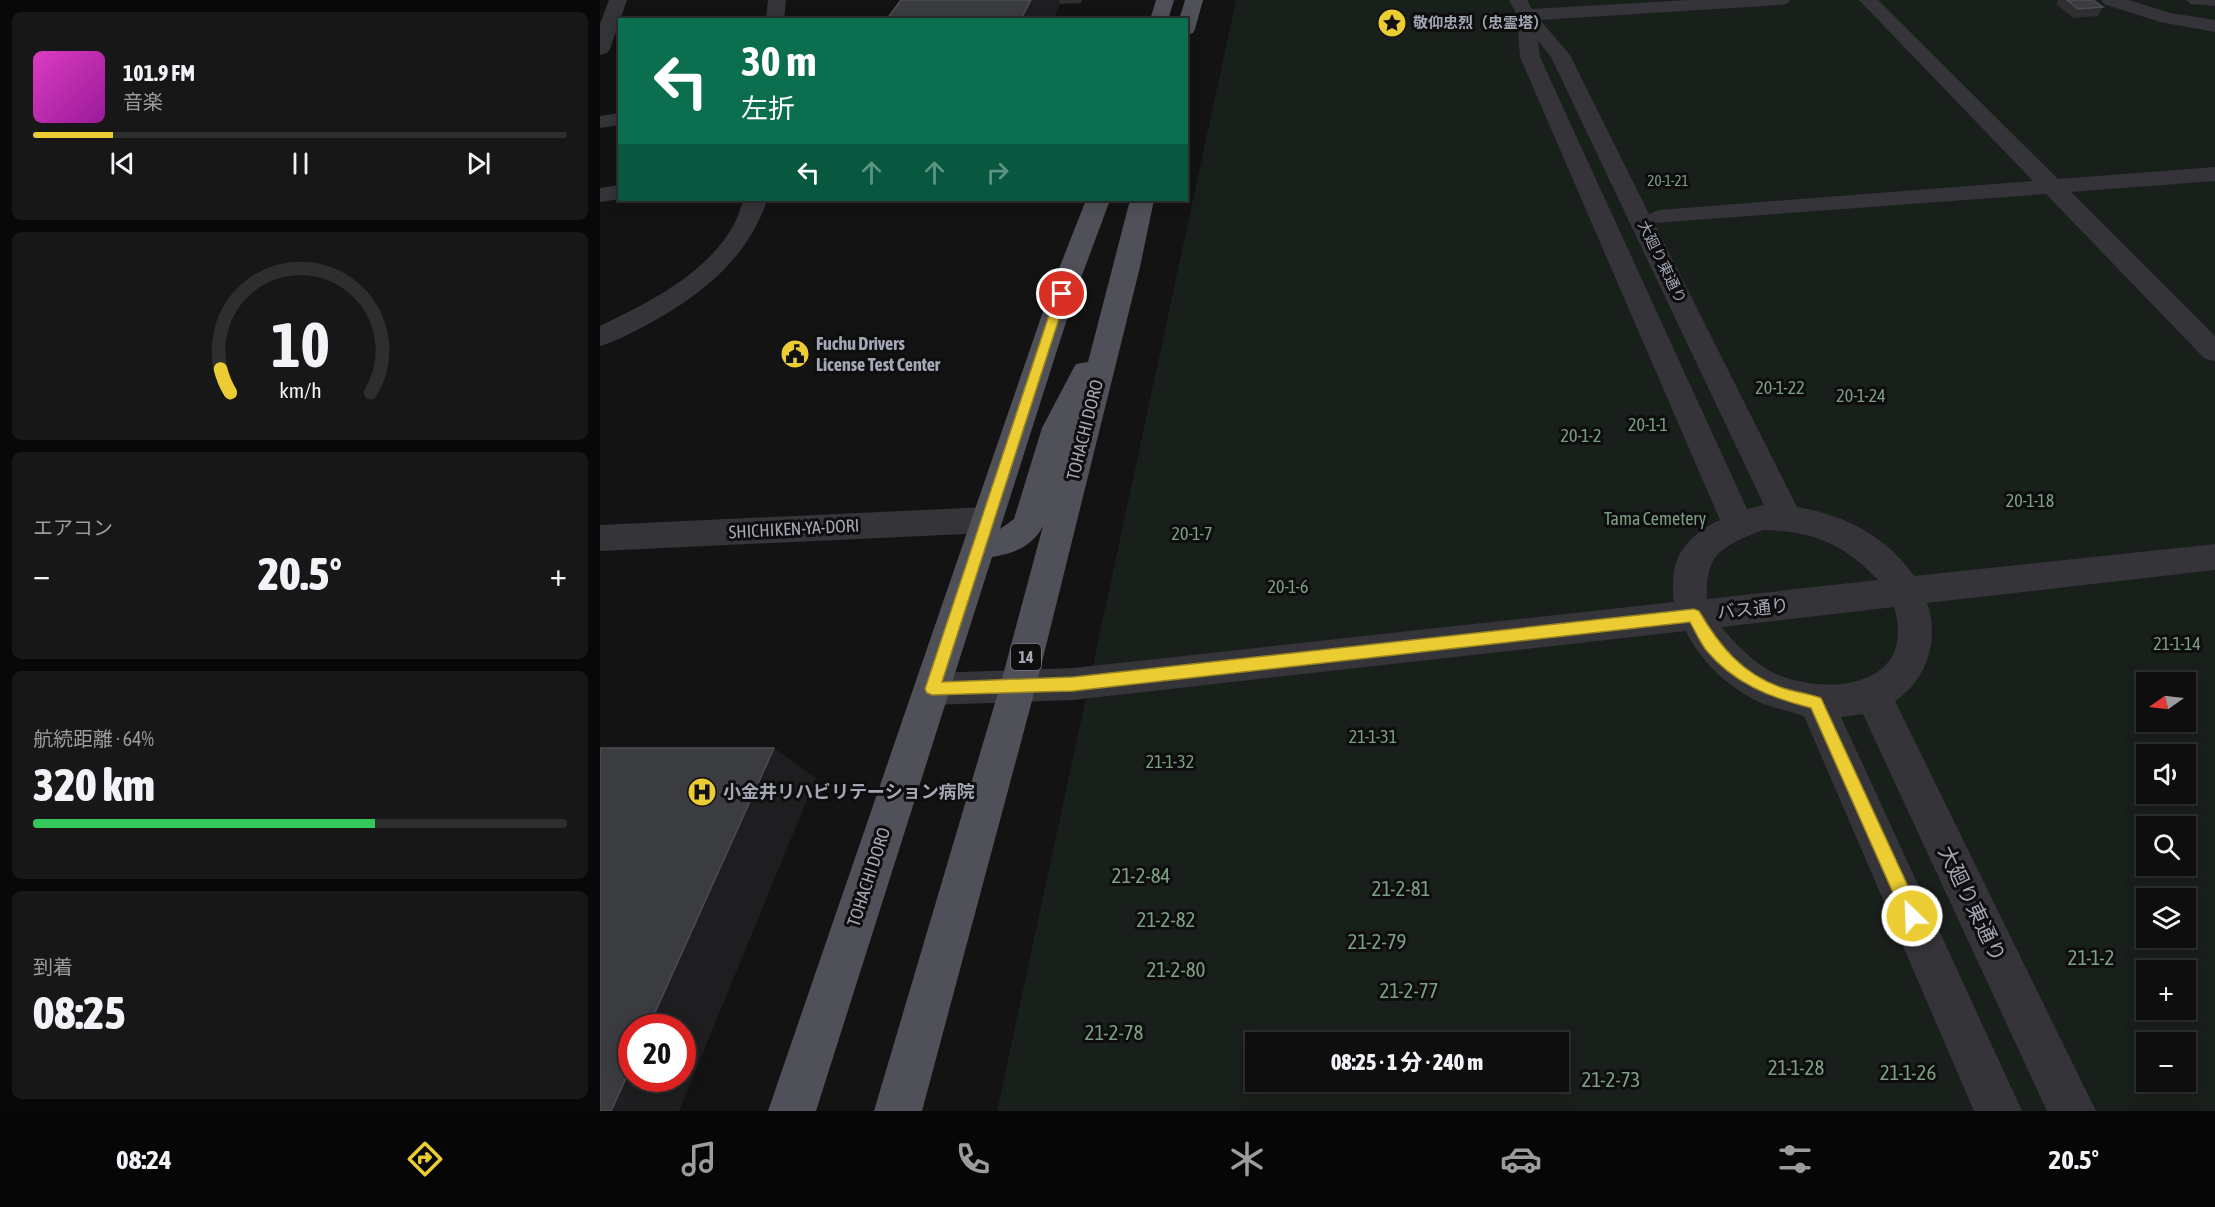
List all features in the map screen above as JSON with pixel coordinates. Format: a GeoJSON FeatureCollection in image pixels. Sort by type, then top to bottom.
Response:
{"type":"FeatureCollection","features":[{"type":"Feature","properties":{"kind":"main road"},"geometry":{"type":"LineString","coordinates":[[1160,18],[1165,0]]}},
{"type":"Feature","properties":{"kind":"main road"},"geometry":{"type":"LineString","coordinates":[[1188,22],[1194,0]]}},
{"type":"Feature","properties":{"kind":"main road","name":"TOHACHI DORO"},"geometry":{"type":"LineString","coordinates":[[792,1111],[1062,294],[1098,201]]}},
{"type":"Feature","properties":{"kind":"main road","name":"TOHACHI DORO"},"geometry":{"type":"LineString","coordinates":[[898,1111],[1018,686],[1116,310],[1142,201]]}},
{"type":"Feature","properties":{"kind":"main road"},"geometry":{"type":"LineString","coordinates":[[983,533],[1002,544],[1021,535],[1028,525],[1057,428],[1116,310]]}},
{"type":"Feature","properties":{"kind":"street"},"geometry":{"type":"LineString","coordinates":[[605,44],[618,0]]}},
{"type":"Feature","properties":{"kind":"street"},"geometry":{"type":"LineString","coordinates":[[1522,8],[1780,0]]}},
{"type":"Feature","properties":{"kind":"street"},"geometry":{"type":"LineString","coordinates":[[1868,0],[2215,352]]}},
{"type":"Feature","properties":{"kind":"street"},"geometry":{"type":"LineString","coordinates":[[2110,0],[2167,18],[2215,26]]}},
{"type":"Feature","properties":{"kind":"street"},"geometry":{"type":"LineString","coordinates":[[2196,0],[2215,1]]}},
{"type":"Feature","properties":{"kind":"street","name":"大廻り東通り"},"geometry":{"type":"LineString","coordinates":[[1522,8],[1560,55],[1786,517]]}},
{"type":"Feature","properties":{"kind":"street","name":"大廻り東通り"},"geometry":{"type":"LineString","coordinates":[[1522,8],[1530,57],[1737,522]]}},
{"type":"Feature","properties":{"kind":"street"},"geometry":{"type":"LineString","coordinates":[[600,122],[618,119]]}},
{"type":"Feature","properties":{"kind":"street"},"geometry":{"type":"LineString","coordinates":[[1575,157],[1609,155]]}},
{"type":"Feature","properties":{"kind":"street"},"geometry":{"type":"LineString","coordinates":[[1659,217],[2215,174]]}},
{"type":"Feature","properties":{"kind":"street"},"geometry":{"type":"LineString","coordinates":[[600,195],[618,192]]}},
{"type":"Feature","properties":{"kind":"street"},"geometry":{"type":"LineString","coordinates":[[600,337],[681,294],[716,265],[744,228],[755,201]]}},
{"type":"Feature","properties":{"kind":"street"},"geometry":{"type":"LineString","coordinates":[[1635,291],[1674,288]]}},
{"type":"Feature","properties":{"kind":"street"},"geometry":{"type":"LineString","coordinates":[[1761,517],[1786,517],[1821,525],[1854,540],[1883,562],[1905,592],[1915,621],[1914,651],[1900,677],[1873,695],[1846,703],[1816,702],[1776,693],[1739,672],[1711,645],[1694,615],[1688,585],[1695,557],[1712,536],[1737,522],[1761,517]]}},
{"type":"Feature","properties":{"kind":"street","name":"SHICHIKEN-YA-DORI"},"geometry":{"type":"LineString","coordinates":[[600,538],[983,533]]}},
{"type":"Feature","properties":{"kind":"street","name":"バス通り"},"geometry":{"type":"LineString","coordinates":[[932,689],[1018,686],[1128,678],[2215,557]]}},
{"type":"Feature","properties":{"kind":"street","name":"大廻り東通り"},"geometry":{"type":"LineString","coordinates":[[1873,695],[2072,1111]]}},
{"type":"Feature","properties":{"kind":"street"},"geometry":{"type":"LineString","coordinates":[[1816,702],[1998,1111]]}},
{"type":"Feature","properties":{"kind":"green space","name":"Tama Cemetery"},"geometry":{"type":"Polygon","coordinates":[[[1236,0],[2215,0],[2215,1111],[997,1111],[1236,0]]]}},
{"type":"Feature","properties":{"kind":"building"},"geometry":{"type":"Polygon","coordinates":[[[901,0],[1031,0],[1022,18],[888,18],[901,0]]]}},
{"type":"Feature","properties":{"kind":"building"},"geometry":{"type":"Polygon","coordinates":[[[2067,0],[2093,0],[2103,7],[2078,9],[2067,0]]]}},
{"type":"Feature","properties":{"kind":"building"},"geometry":{"type":"Polygon","coordinates":[[[600,748],[774,748],[654,1014],[618,1014],[620,1092],[611,1111],[600,1111],[600,748]]]}},
{"type":"Feature","properties":{"kind":"place","name":"敬仰忠烈（忠霊塔）"},"geometry":{"type":"Point","coordinates":[1392,23]}},
{"type":"Feature","properties":{"kind":"place","name":"Fuchu Drivers License Test Center"},"geometry":{"type":"Point","coordinates":[795,354]}},
{"type":"Feature","properties":{"kind":"place","name":"小金井リハビリテーション病院"},"geometry":{"type":"Point","coordinates":[702,792]}},
{"type":"Feature","properties":{"kind":"route"},"geometry":{"type":"LineString","coordinates":[[1062,294],[932,689],[1073,684],[1694,615],[1711,645],[1739,672],[1776,693],[1816,702],[1912,916]]}},
{"type":"Feature","properties":{"kind":"park label","name":"20-1-21"},"geometry":{"type":"Point","coordinates":[1668,181]}},
{"type":"Feature","properties":{"kind":"park label","name":"20-1-22"},"geometry":{"type":"Point","coordinates":[1780,388]}},
{"type":"Feature","properties":{"kind":"park label","name":"20-1-24"},"geometry":{"type":"Point","coordinates":[1861,396]}},
{"type":"Feature","properties":{"kind":"park label","name":"20-1-1"},"geometry":{"type":"Point","coordinates":[1648,425]}},
{"type":"Feature","properties":{"kind":"park label","name":"20-1-2"},"geometry":{"type":"Point","coordinates":[1581,436]}},
{"type":"Feature","properties":{"kind":"park label","name":"20-1-18"},"geometry":{"type":"Point","coordinates":[2030,501]}},
{"type":"Feature","properties":{"kind":"park label","name":"20-1-7"},"geometry":{"type":"Point","coordinates":[1192,534]}},
{"type":"Feature","properties":{"kind":"park label","name":"20-1-6"},"geometry":{"type":"Point","coordinates":[1288,587]}},
{"type":"Feature","properties":{"kind":"park label","name":"21-1-14"},"geometry":{"type":"Point","coordinates":[2177,644]}},
{"type":"Feature","properties":{"kind":"park label","name":"21-1-31"},"geometry":{"type":"Point","coordinates":[1373,737]}},
{"type":"Feature","properties":{"kind":"park label","name":"21-1-32"},"geometry":{"type":"Point","coordinates":[1170,762]}},
{"type":"Feature","properties":{"kind":"park label","name":"21-2-84"},"geometry":{"type":"Point","coordinates":[1141,876]}},
{"type":"Feature","properties":{"kind":"park label","name":"21-2-81"},"geometry":{"type":"Point","coordinates":[1401,889]}},
{"type":"Feature","properties":{"kind":"park label","name":"21-2-82"},"geometry":{"type":"Point","coordinates":[1166,920]}},
{"type":"Feature","properties":{"kind":"park label","name":"21-2-79"},"geometry":{"type":"Point","coordinates":[1377,942]}},
{"type":"Feature","properties":{"kind":"park label","name":"21-1-2"},"geometry":{"type":"Point","coordinates":[2091,958]}},
{"type":"Feature","properties":{"kind":"park label","name":"21-2-80"},"geometry":{"type":"Point","coordinates":[1176,970]}},
{"type":"Feature","properties":{"kind":"park label","name":"21-2-77"},"geometry":{"type":"Point","coordinates":[1409,991]}},
{"type":"Feature","properties":{"kind":"park label","name":"21-2-78"},"geometry":{"type":"Point","coordinates":[1114,1033]}},
{"type":"Feature","properties":{"kind":"park label","name":"21-1-28"},"geometry":{"type":"Point","coordinates":[1796,1068]}},
{"type":"Feature","properties":{"kind":"park label","name":"21-1-26"},"geometry":{"type":"Point","coordinates":[1908,1073]}},
{"type":"Feature","properties":{"kind":"park label","name":"21-2-73"},"geometry":{"type":"Point","coordinates":[1611,1080]}}]}
